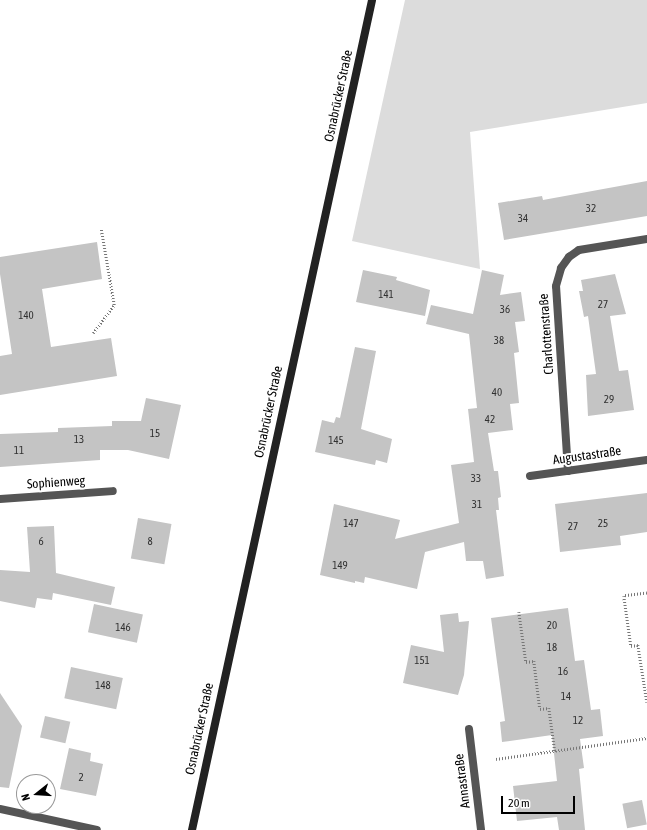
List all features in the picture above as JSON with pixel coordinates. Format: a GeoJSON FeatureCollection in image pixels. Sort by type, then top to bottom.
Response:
{"type":"FeatureCollection","features":[{"type":"Feature","properties":{"kind":"main road","name":"Osnabrücker Straße"},"geometry":{"type":"LineString","coordinates":[[192,830],[372,0]]}},
{"type":"Feature","properties":{"kind":"street","name":"Charlottenstraße"},"geometry":{"type":"LineString","coordinates":[[568,471],[556,286],[561,268],[569,257],[579,250],[647,239]]}},
{"type":"Feature","properties":{"kind":"street","name":"Augustastraße"},"geometry":{"type":"LineString","coordinates":[[530,476],[647,460]]}},
{"type":"Feature","properties":{"kind":"street","name":"Sophienweg"},"geometry":{"type":"LineString","coordinates":[[0,499],[113,492]]}},
{"type":"Feature","properties":{"kind":"street","name":"Annastraße"},"geometry":{"type":"LineString","coordinates":[[469,729],[481,830]]}},
{"type":"Feature","properties":{"kind":"street"},"geometry":{"type":"LineString","coordinates":[[0,809],[97,830]]}},
{"type":"Feature","properties":{"kind":"path"},"geometry":{"type":"LineString","coordinates":[[93,333],[114,305],[101,229]]}},
{"type":"Feature","properties":{"kind":"path"},"geometry":{"type":"LineString","coordinates":[[647,593],[624,596],[631,646],[638,645],[647,702]]}},
{"type":"Feature","properties":{"kind":"path"},"geometry":{"type":"LineString","coordinates":[[519,612],[526,662],[534,661],[540,709],[549,708],[555,752]]}},
{"type":"Feature","properties":{"kind":"path"},"geometry":{"type":"LineString","coordinates":[[496,759],[647,738]]}},
{"type":"Feature","properties":{"kind":"shaded area"},"geometry":{"type":"Polygon","coordinates":[[[405,0],[647,0],[647,103],[470,132],[480,269],[352,241],[405,0]]]}},
{"type":"Feature","properties":{"kind":"building"},"geometry":{"type":"Polygon","coordinates":[[[647,181],[647,216],[504,240],[498,203],[542,196],[543,200],[647,181]]]}},
{"type":"Feature","properties":{"kind":"building"},"geometry":{"type":"Polygon","coordinates":[[[97,242],[102,279],[42,289],[51,347],[111,338],[117,376],[0,395],[0,356],[12,354],[0,274],[0,257],[97,242]]]}},
{"type":"Feature","properties":{"kind":"building"},"geometry":{"type":"Polygon","coordinates":[[[363,270],[397,277],[396,280],[430,290],[425,316],[356,302],[363,270]]]}},
{"type":"Feature","properties":{"kind":"building"},"geometry":{"type":"Polygon","coordinates":[[[482,270],[504,275],[500,295],[521,292],[525,321],[515,322],[519,352],[514,353],[519,403],[510,404],[513,430],[488,433],[494,471],[498,471],[501,497],[498,498],[499,510],[496,510],[504,576],[486,579],[483,561],[466,561],[464,542],[425,552],[417,589],[365,577],[364,583],[355,581],[355,583],[320,575],[334,504],[400,520],[395,539],[459,523],[451,465],[474,462],[468,409],[477,408],[469,334],[426,324],[431,305],[473,314],[482,270]]]}},
{"type":"Feature","properties":{"kind":"building"},"geometry":{"type":"Polygon","coordinates":[[[615,274],[626,314],[610,316],[619,371],[628,370],[634,410],[588,416],[586,375],[596,374],[588,316],[584,317],[579,291],[583,291],[581,280],[615,274]]]}},
{"type":"Feature","properties":{"kind":"building"},"geometry":{"type":"Polygon","coordinates":[[[355,347],[376,351],[361,429],[392,439],[387,463],[376,460],[375,465],[315,452],[322,420],[334,423],[336,417],[340,418],[355,347]]]}},
{"type":"Feature","properties":{"kind":"building"},"geometry":{"type":"Polygon","coordinates":[[[146,398],[181,405],[169,459],[128,450],[100,450],[100,460],[0,467],[0,434],[58,432],[58,428],[112,426],[112,421],[141,421],[146,398]]]}},
{"type":"Feature","properties":{"kind":"building"},"geometry":{"type":"Polygon","coordinates":[[[647,493],[647,532],[620,536],[621,545],[560,552],[555,504],[647,493]]]}},
{"type":"Feature","properties":{"kind":"building"},"geometry":{"type":"Polygon","coordinates":[[[138,518],[171,524],[164,564],[131,558],[138,518]]]}},
{"type":"Feature","properties":{"kind":"building"},"geometry":{"type":"Polygon","coordinates":[[[54,526],[56,573],[115,587],[111,605],[53,593],[52,600],[37,598],[35,608],[0,601],[0,570],[30,572],[27,527],[54,526]]]}},
{"type":"Feature","properties":{"kind":"building"},"geometry":{"type":"Polygon","coordinates":[[[94,604],[143,614],[137,643],[88,632],[94,604]]]}},
{"type":"Feature","properties":{"kind":"building"},"geometry":{"type":"Polygon","coordinates":[[[568,608],[575,661],[584,660],[591,710],[600,709],[603,736],[580,739],[584,768],[579,769],[585,830],[559,830],[557,817],[517,821],[513,786],[557,781],[552,735],[502,742],[500,722],[505,721],[491,618],[568,608]]]}},
{"type":"Feature","properties":{"kind":"building"},"geometry":{"type":"Polygon","coordinates":[[[458,613],[459,622],[469,621],[464,675],[458,695],[403,683],[411,645],[444,652],[440,615],[458,613]]]}},
{"type":"Feature","properties":{"kind":"building"},"geometry":{"type":"Polygon","coordinates":[[[71,667],[123,678],[116,709],[64,698],[71,667]]]}},
{"type":"Feature","properties":{"kind":"building"},"geometry":{"type":"Polygon","coordinates":[[[0,693],[22,726],[9,788],[0,787],[0,693]]]}},
{"type":"Feature","properties":{"kind":"building"},"geometry":{"type":"Polygon","coordinates":[[[45,716],[70,722],[65,743],[40,737],[45,716]]]}},
{"type":"Feature","properties":{"kind":"building"},"geometry":{"type":"Polygon","coordinates":[[[69,748],[91,753],[90,761],[103,764],[96,796],[60,789],[69,748]]]}},
{"type":"Feature","properties":{"kind":"building"},"geometry":{"type":"Polygon","coordinates":[[[642,800],[647,825],[627,828],[622,804],[642,800]]]}}]}
